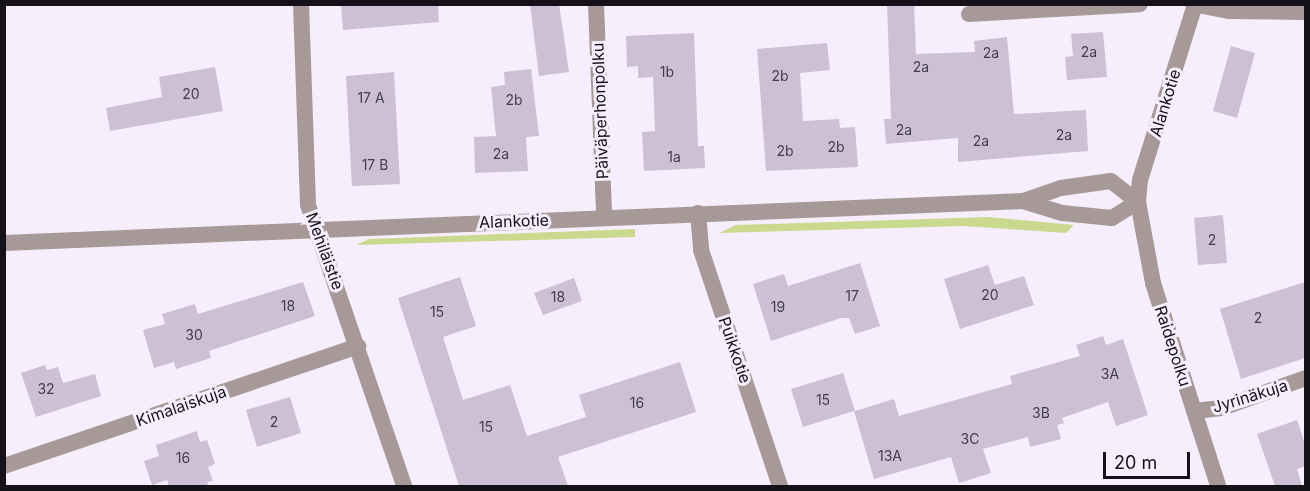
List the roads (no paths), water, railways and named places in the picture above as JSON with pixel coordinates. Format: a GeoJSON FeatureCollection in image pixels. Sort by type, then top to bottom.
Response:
{"type":"FeatureCollection","features":[{"type":"Feature","properties":{"kind":"street","name":"Mehiläistie"},"geometry":{"type":"LineString","coordinates":[[301,4],[308,205],[404,486]]}},
{"type":"Feature","properties":{"kind":"street","name":"Päiväperhonpolku"},"geometry":{"type":"LineString","coordinates":[[596,4],[604,217]]}},
{"type":"Feature","properties":{"kind":"street"},"geometry":{"type":"LineString","coordinates":[[969,14],[1140,4]]}},
{"type":"Feature","properties":{"kind":"street","name":"Alankotie"},"geometry":{"type":"LineString","coordinates":[[1138,202],[1140,180],[1195,5]]}},
{"type":"Feature","properties":{"kind":"street"},"geometry":{"type":"LineString","coordinates":[[1195,5],[1229,11],[1305,12]]}},
{"type":"Feature","properties":{"kind":"street","name":"Alankotie"},"geometry":{"type":"LineString","coordinates":[[4,243],[1023,201],[1061,188],[1111,181],[1138,202]]}},
{"type":"Feature","properties":{"kind":"street","name":"Alankotie"},"geometry":{"type":"LineString","coordinates":[[1023,201],[1062,213],[1112,218],[1138,202]]}},
{"type":"Feature","properties":{"kind":"street","name":"Raidepolku"},"geometry":{"type":"LineString","coordinates":[[1138,202],[1153,283],[1218,486]]}},
{"type":"Feature","properties":{"kind":"street","name":"Puikkotie"},"geometry":{"type":"LineString","coordinates":[[698,213],[701,250],[780,486]]}},
{"type":"Feature","properties":{"kind":"street","name":"Kimalaiskuja"},"geometry":{"type":"LineString","coordinates":[[4,466],[358,346]]}},
{"type":"Feature","properties":{"kind":"street","name":"Jyrinäkuja"},"geometry":{"type":"LineString","coordinates":[[1194,411],[1222,408],[1305,378]]}}]}
